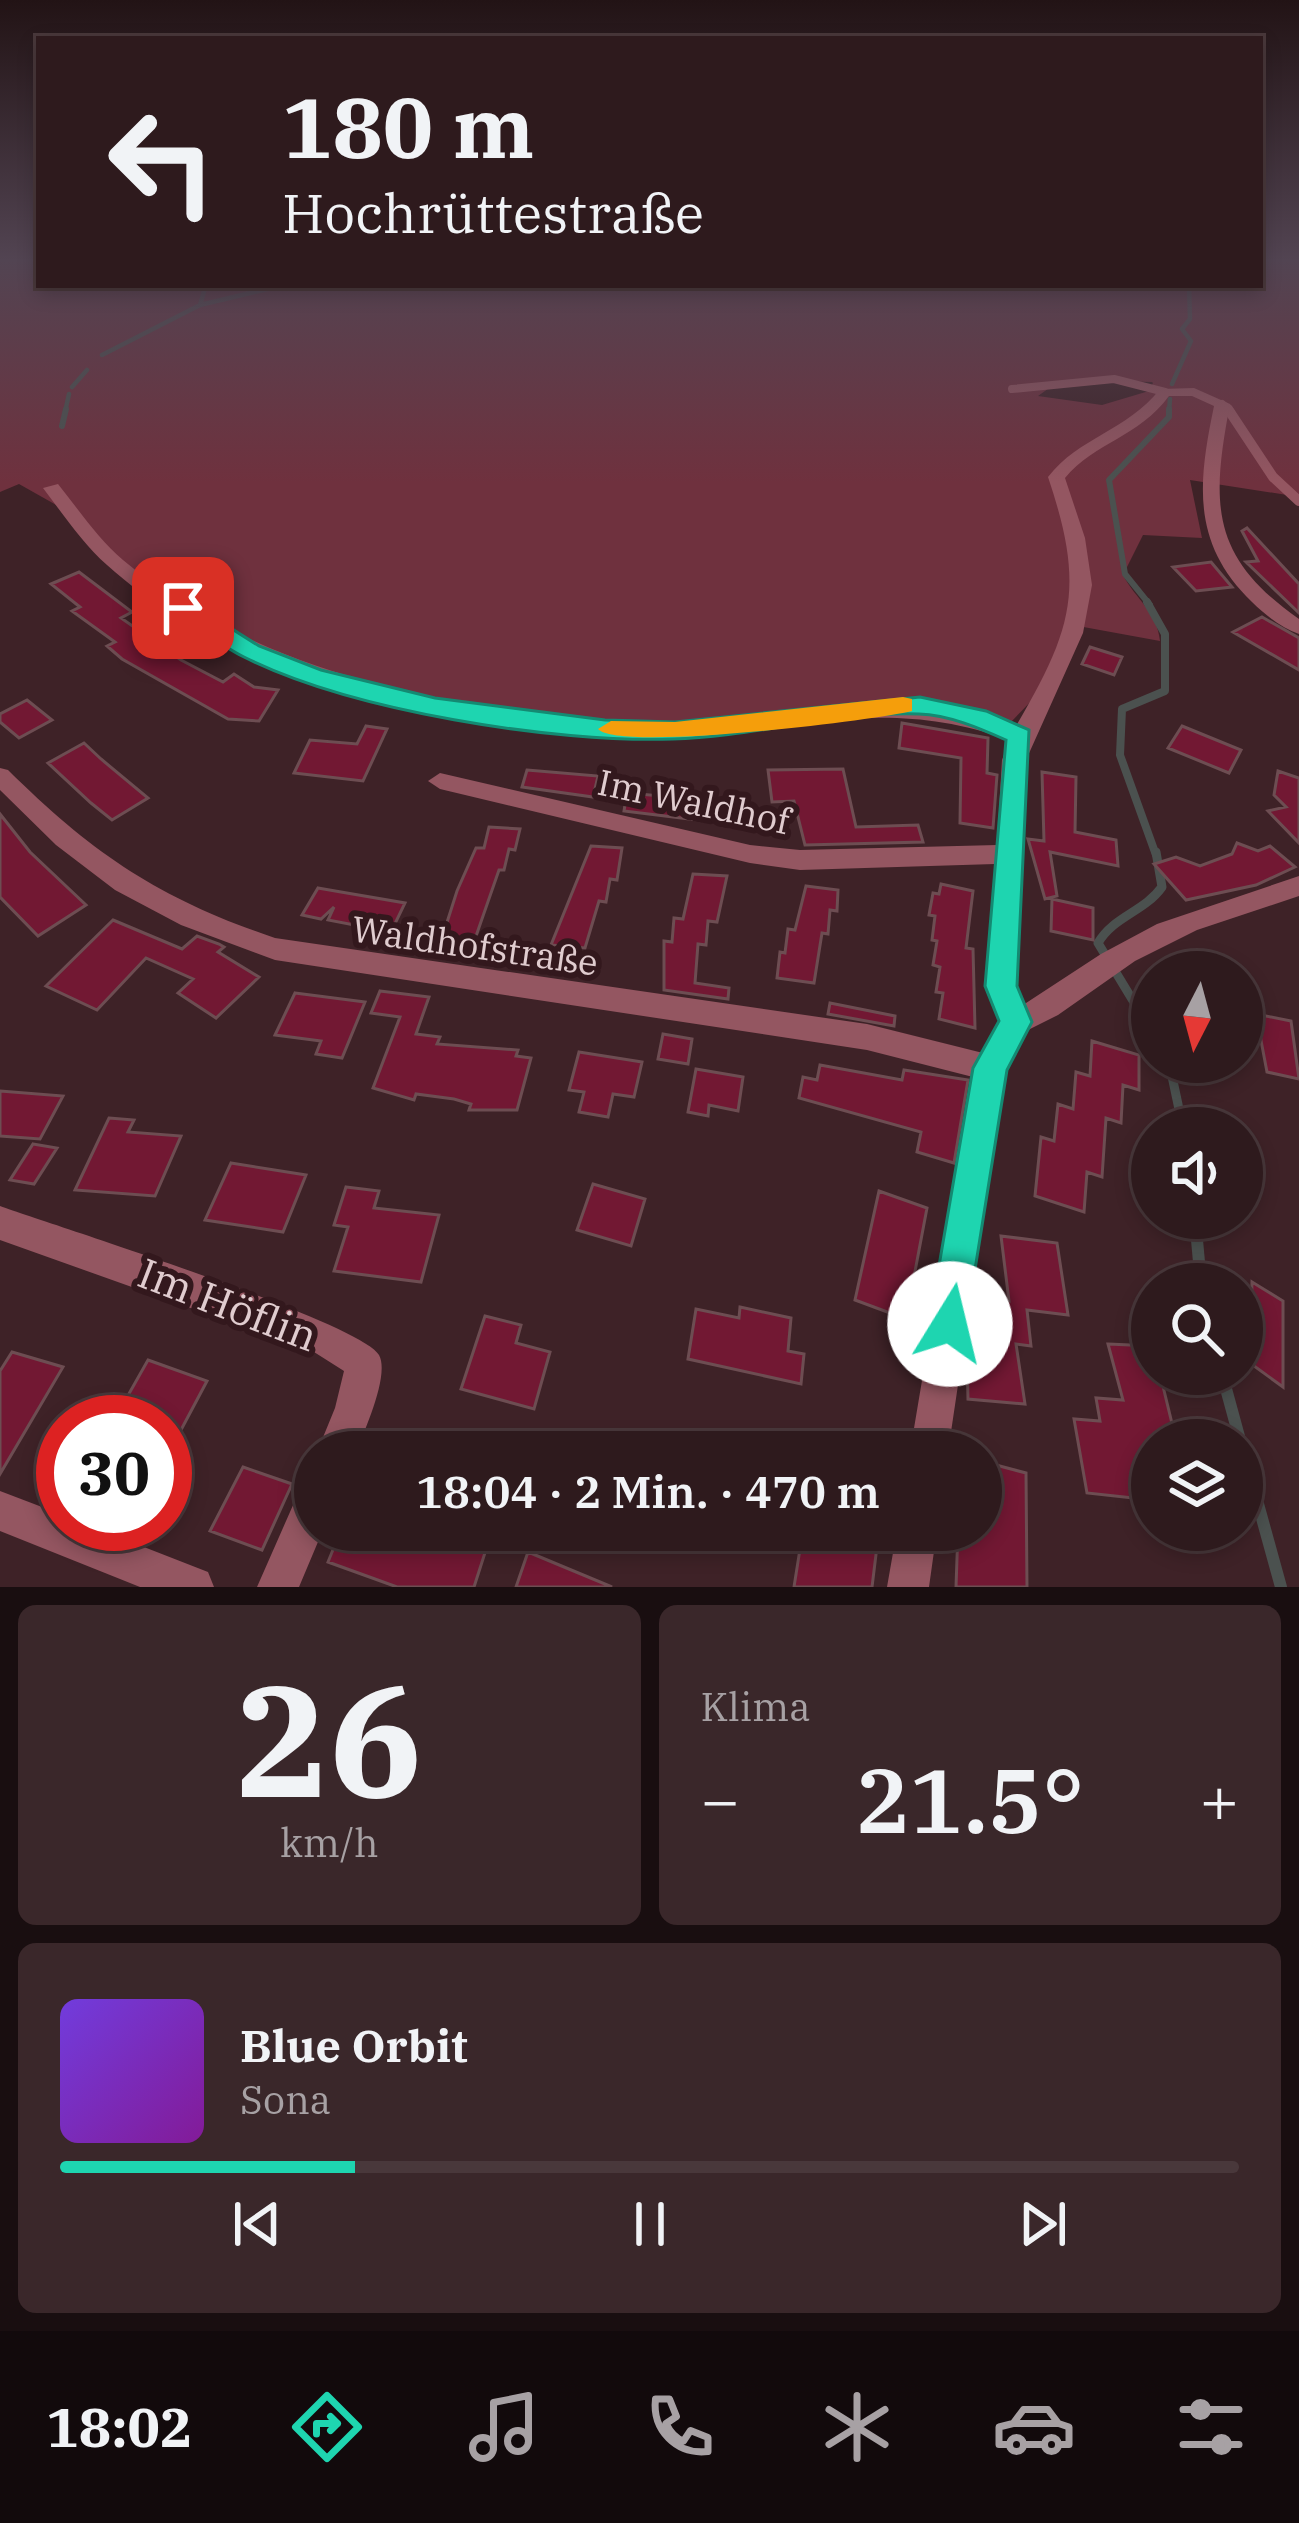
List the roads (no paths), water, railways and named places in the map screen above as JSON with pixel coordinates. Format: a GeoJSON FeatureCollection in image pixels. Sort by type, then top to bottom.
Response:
{"type":"FeatureCollection","features":[{"type":"Feature","properties":{"kind":"street"},"geometry":{"type":"LineString","coordinates":[[1016,1022],[1001,986],[1020,736],[1044,697],[1083,608],[1084,553],[1056,477],[1069,458],[1132,430],[1165,392],[1195,392],[1222,404],[1208,513],[1221,556],[1245,587],[1299,628]]}},
{"type":"Feature","properties":{"kind":"street"},"geometry":{"type":"LineString","coordinates":[[52,488],[120,568],[251,651],[399,700],[605,729],[675,731],[920,706],[977,717],[1020,736]]}},
{"type":"Feature","properties":{"kind":"street","name":"Waldhofstraße"},"geometry":{"type":"LineString","coordinates":[[0,776],[106,876],[209,928],[275,950],[867,1037],[990,1068]]}},
{"type":"Feature","properties":{"kind":"street","name":"Im Waldhof"},"geometry":{"type":"LineString","coordinates":[[440,781],[750,854],[800,860],[1010,854]]}},
{"type":"Feature","properties":{"kind":"street"},"geometry":{"type":"LineString","coordinates":[[932,1431],[990,1068],[1016,1022],[1057,1005],[1109,964],[1240,902],[1299,886]]}},
{"type":"Feature","properties":{"kind":"street","name":"Im Höflin"},"geometry":{"type":"LineString","coordinates":[[0,1223],[324,1338],[364,1363],[345,1431]]}},
{"type":"Feature","properties":{"kind":"street"},"geometry":{"type":"LineString","coordinates":[[0,1511],[193,1587]]}},
{"type":"Feature","properties":{"kind":"street"},"geometry":{"type":"LineString","coordinates":[[278,1587],[294,1550]]}},
{"type":"Feature","properties":{"kind":"street"},"geometry":{"type":"LineString","coordinates":[[908,1587],[914,1551]]}},
{"type":"Feature","properties":{"kind":"lane"},"geometry":{"type":"LineString","coordinates":[[1012,388],[1082,380],[1153,382],[1165,392]]}},
{"type":"Feature","properties":{"kind":"lane"},"geometry":{"type":"LineString","coordinates":[[1222,404],[1235,413],[1273,482],[1299,501]]}},
{"type":"Feature","properties":{"kind":"waterway"},"geometry":{"type":"LineString","coordinates":[[102,355],[143,334]]}},
{"type":"Feature","properties":{"kind":"waterway"},"geometry":{"type":"LineString","coordinates":[[1172,384],[1191,341],[1186,334]]}},
{"type":"Feature","properties":{"kind":"waterway"},"geometry":{"type":"LineString","coordinates":[[72,387],[87,370]]}},
{"type":"Feature","properties":{"kind":"waterway"},"geometry":{"type":"LineString","coordinates":[[65,412],[69,394]]}},
{"type":"Feature","properties":{"kind":"waterway"},"geometry":{"type":"LineString","coordinates":[[1169,412],[1170,399]]}},
{"type":"Feature","properties":{"kind":"waterway"},"geometry":{"type":"LineString","coordinates":[[62,426],[66,409]]}},
{"type":"Feature","properties":{"kind":"waterway"},"geometry":{"type":"LineString","coordinates":[[1150,605],[1125,574],[1109,480],[1169,412]]}},
{"type":"Feature","properties":{"kind":"waterway"},"geometry":{"type":"LineString","coordinates":[[1147,602],[1165,634],[1165,691],[1122,709],[1120,755],[1156,855]]}},
{"type":"Feature","properties":{"kind":"waterway"},"geometry":{"type":"LineString","coordinates":[[1131,997],[1098,943],[1162,887],[1156,852]]}},
{"type":"Feature","properties":{"kind":"waterway"},"geometry":{"type":"LineString","coordinates":[[1173,1083],[1179,1107]]}},
{"type":"Feature","properties":{"kind":"waterway"},"geometry":{"type":"LineString","coordinates":[[1197,1239],[1199,1263]]}},
{"type":"Feature","properties":{"kind":"waterway"},"geometry":{"type":"LineString","coordinates":[[1228,1395],[1234,1419]]}},
{"type":"Feature","properties":{"kind":"waterway"},"geometry":{"type":"LineString","coordinates":[[1263,1522],[1281,1587]]}}]}
